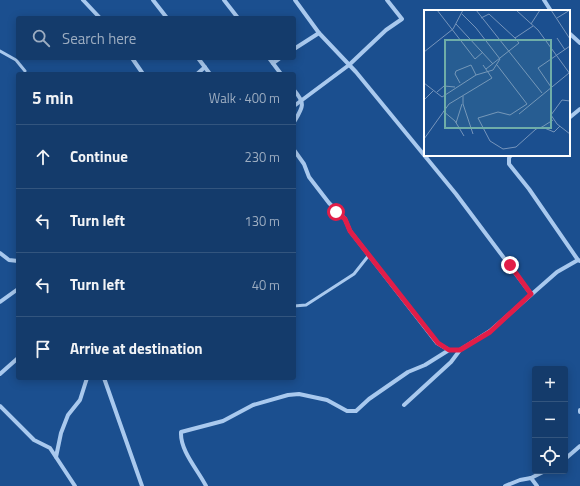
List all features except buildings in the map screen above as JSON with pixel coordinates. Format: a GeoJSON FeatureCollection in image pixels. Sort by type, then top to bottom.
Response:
{"type":"FeatureCollection","features":[{"type":"Feature","properties":{"kind":"street"},"geometry":{"type":"LineString","coordinates":[[83,0],[98,16]]}},
{"type":"Feature","properties":{"kind":"street"},"geometry":{"type":"LineString","coordinates":[[153,0],[165,16]]}},
{"type":"Feature","properties":{"kind":"street"},"geometry":{"type":"LineString","coordinates":[[224,0],[236,16]]}},
{"type":"Feature","properties":{"kind":"street"},"geometry":{"type":"LineString","coordinates":[[294,0],[319,32],[424,156]]}},
{"type":"Feature","properties":{"kind":"street"},"geometry":{"type":"LineString","coordinates":[[296,104],[349,66],[386,30],[402,19],[387,0]]}},
{"type":"Feature","properties":{"kind":"street"},"geometry":{"type":"LineString","coordinates":[[544,0],[550,10]]}},
{"type":"Feature","properties":{"kind":"street"},"geometry":{"type":"LineString","coordinates":[[296,48],[319,32]]}},
{"type":"Feature","properties":{"kind":"street"},"geometry":{"type":"LineString","coordinates":[[570,34],[580,43]]}},
{"type":"Feature","properties":{"kind":"street"},"geometry":{"type":"LineString","coordinates":[[133,60],[142,72]]}},
{"type":"Feature","properties":{"kind":"street"},"geometry":{"type":"LineString","coordinates":[[200,60],[209,72]]}},
{"type":"Feature","properties":{"kind":"street"},"geometry":{"type":"LineString","coordinates":[[271,60],[280,72]]}},
{"type":"Feature","properties":{"kind":"street"},"geometry":{"type":"LineString","coordinates":[[273,63],[277,60]]}},
{"type":"Feature","properties":{"kind":"street"},"geometry":{"type":"LineString","coordinates":[[199,72],[205,67]]}},
{"type":"Feature","properties":{"kind":"street"},"geometry":{"type":"LineString","coordinates":[[296,92],[302,99],[302,108],[296,118]]}},
{"type":"Feature","properties":{"kind":"street"},"geometry":{"type":"LineString","coordinates":[[570,117],[580,108]]}},
{"type":"Feature","properties":{"kind":"street"},"geometry":{"type":"LineString","coordinates":[[296,153],[304,164],[309,177],[336,212],[345,219],[350,231],[438,343],[449,350]]}},
{"type":"Feature","properties":{"kind":"street"},"geometry":{"type":"LineString","coordinates":[[424,156],[456,194],[531,294]]}},
{"type":"Feature","properties":{"kind":"street"},"geometry":{"type":"LineString","coordinates":[[404,405],[451,362],[460,350],[490,332],[557,272],[579,261],[529,189],[509,164],[510,156]]}},
{"type":"Feature","properties":{"kind":"street"},"geometry":{"type":"LineString","coordinates":[[0,253],[9,260],[16,261]]}},
{"type":"Feature","properties":{"kind":"street"},"geometry":{"type":"LineString","coordinates":[[0,302],[16,290]]}},
{"type":"Feature","properties":{"kind":"street"},"geometry":{"type":"LineString","coordinates":[[206,486],[188,454],[181,437],[181,432],[223,421],[253,405],[288,394],[299,394],[327,400],[347,411],[356,411],[370,399],[408,372],[425,365],[449,350],[460,350]]}},
{"type":"Feature","properties":{"kind":"street"},"geometry":{"type":"LineString","coordinates":[[0,374],[16,360]]}},
{"type":"Feature","properties":{"kind":"street"},"geometry":{"type":"LineString","coordinates":[[56,457],[61,432],[68,415],[80,400],[85,380]]}},
{"type":"Feature","properties":{"kind":"street"},"geometry":{"type":"LineString","coordinates":[[105,380],[142,486]]}},
{"type":"Feature","properties":{"kind":"street"},"geometry":{"type":"LineString","coordinates":[[0,406],[34,440],[50,448],[75,486]]}},
{"type":"Feature","properties":{"kind":"street"},"geometry":{"type":"LineString","coordinates":[[568,456],[580,446]]}},
{"type":"Feature","properties":{"kind":"street"},"geometry":{"type":"LineString","coordinates":[[505,486],[539,474]]}},
{"type":"Feature","properties":{"kind":"street"},"geometry":{"type":"LineString","coordinates":[[531,478],[537,486]]}},
{"type":"Feature","properties":{"kind":"lane"},"geometry":{"type":"LineString","coordinates":[[0,51],[16,60],[25,71]]}},
{"type":"Feature","properties":{"kind":"lane"},"geometry":{"type":"LineString","coordinates":[[296,306],[306,305],[354,274],[369,255]]}},
{"type":"Feature","properties":{"kind":"route"},"geometry":{"type":"LineString","coordinates":[[336,212],[345,219],[350,231],[438,343],[449,350],[460,350],[490,332],[531,294],[510,265]]}}]}
